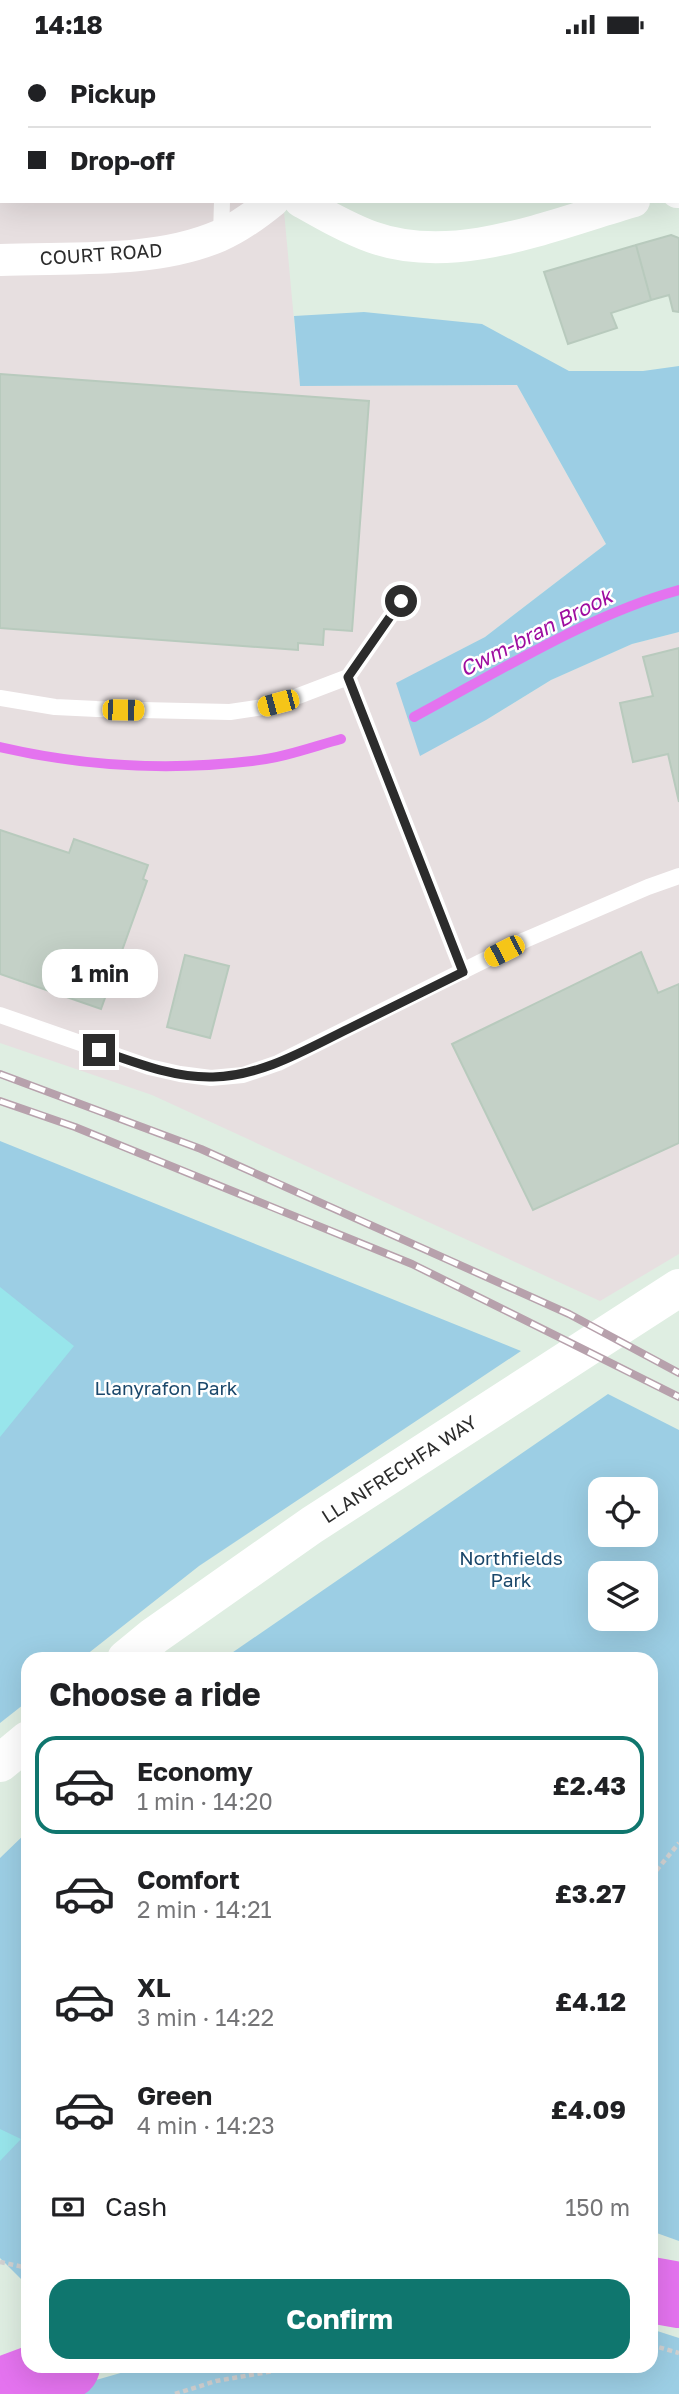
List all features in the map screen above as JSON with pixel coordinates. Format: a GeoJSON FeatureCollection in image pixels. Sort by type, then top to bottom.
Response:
{"type":"FeatureCollection","features":[{"type":"Feature","properties":{"kind":"street","name":"COURT ROAD"},"geometry":{"type":"LineString","coordinates":[[0,260],[135,255],[178,249],[221,235],[270,203]]}},
{"type":"Feature","properties":{"kind":"street"},"geometry":{"type":"LineString","coordinates":[[304,203],[373,237],[441,247],[488,243],[627,203]]}},
{"type":"Feature","properties":{"kind":"street","name":"LLANFRECHFA WAY"},"geometry":{"type":"LineString","coordinates":[[135,1652],[312,1525],[672,1292]]}},
{"type":"Feature","properties":{"kind":"street"},"geometry":{"type":"LineString","coordinates":[[0,1763],[21,1746]]}},
{"type":"Feature","properties":{"kind":"lane"},"geometry":{"type":"LineString","coordinates":[[221,235],[222,203]]}},
{"type":"Feature","properties":{"kind":"lane"},"geometry":{"type":"LineString","coordinates":[[0,698],[55,707],[230,712],[262,707],[348,677],[401,601]]}},
{"type":"Feature","properties":{"kind":"lane"},"geometry":{"type":"LineString","coordinates":[[348,677],[463,972]]}},
{"type":"Feature","properties":{"kind":"lane"},"geometry":{"type":"LineString","coordinates":[[0,1015],[149,1067],[180,1074],[222,1077],[243,1075],[278,1063],[525,940],[679,876]]}},
{"type":"Feature","properties":{"kind":"path"},"geometry":{"type":"LineString","coordinates":[[658,1868],[679,1843]]}},
{"type":"Feature","properties":{"kind":"path"},"geometry":{"type":"LineString","coordinates":[[0,2262],[21,2266]]}},
{"type":"Feature","properties":{"kind":"path"},"geometry":{"type":"LineString","coordinates":[[658,2348],[679,2353]]}},
{"type":"Feature","properties":{"kind":"path"},"geometry":{"type":"LineString","coordinates":[[175,2394],[216,2381],[262,2373]]}},
{"type":"Feature","properties":{"kind":"shaded area"},"geometry":{"type":"Polygon","coordinates":[[[0,203],[286,203],[284,211],[300,386],[517,385],[606,544],[485,637],[397,683],[486,720],[551,680],[632,644],[679,632],[679,1254],[600,1301],[152,1095],[0,1043],[0,203]]]}},
{"type":"Feature","properties":{"kind":"shaded area"},"geometry":{"type":"Polygon","coordinates":[[[0,1287],[74,1346],[0,1437],[0,1287]]]}},
{"type":"Feature","properties":{"kind":"shaded area"},"geometry":{"type":"Polygon","coordinates":[[[0,2129],[21,2139],[0,2161],[0,2129]]]}},
{"type":"Feature","properties":{"kind":"green space"},"geometry":{"type":"Polygon","coordinates":[[[364,312],[482,324],[569,371],[643,371],[679,366],[679,632],[632,644],[551,680],[420,756],[396,683],[485,637],[606,544],[517,385],[300,386],[294,316],[364,312]]]}},
{"type":"Feature","properties":{"kind":"green space","name":"Llanyrafon Park"},"geometry":{"type":"Polygon","coordinates":[[[0,1141],[521,1351],[199,1566],[90,1652],[21,1652],[21,1706],[0,1723],[0,1141]]]}},
{"type":"Feature","properties":{"kind":"green space","name":"Northfields Park"},"geometry":{"type":"Polygon","coordinates":[[[608,1394],[679,1430],[679,2241],[658,2234],[658,1652],[233,1652],[608,1394]]]}},
{"type":"Feature","properties":{"kind":"green space"},"geometry":{"type":"Polygon","coordinates":[[[21,1838],[21,2279],[0,2258],[0,1858],[21,1838]]]}},
{"type":"Feature","properties":{"kind":"green space"},"geometry":{"type":"Polygon","coordinates":[[[658,2331],[679,2338],[679,2394],[47,2394],[120,2373],[658,2373],[658,2331]]]}},
{"type":"Feature","properties":{"kind":"building"},"geometry":{"type":"Polygon","coordinates":[[[671,235],[679,238],[679,312],[673,311],[669,295],[651,300],[636,245],[671,235]]]}},
{"type":"Feature","properties":{"kind":"building"},"geometry":{"type":"Polygon","coordinates":[[[636,245],[651,300],[611,313],[617,328],[568,344],[544,272],[636,245]]]}},
{"type":"Feature","properties":{"kind":"building"},"geometry":{"type":"Polygon","coordinates":[[[0,374],[369,401],[352,631],[324,629],[323,645],[298,643],[298,650],[0,628],[0,374]]]}},
{"type":"Feature","properties":{"kind":"building"},"geometry":{"type":"Polygon","coordinates":[[[679,648],[679,802],[668,754],[633,762],[620,703],[653,696],[643,657],[679,648]]]}},
{"type":"Feature","properties":{"kind":"building"},"geometry":{"type":"Polygon","coordinates":[[[0,830],[69,853],[74,839],[148,865],[143,879],[147,881],[101,1009],[0,974],[0,830]]]}},
{"type":"Feature","properties":{"kind":"building"},"geometry":{"type":"Polygon","coordinates":[[[641,952],[658,993],[679,984],[679,1143],[533,1210],[452,1044],[641,952]]]}},
{"type":"Feature","properties":{"kind":"building"},"geometry":{"type":"Polygon","coordinates":[[[185,955],[229,966],[210,1038],[167,1027],[185,955]]]}},
{"type":"Feature","properties":{"kind":"waterway","name":"Cwm-bran Brook"},"geometry":{"type":"LineString","coordinates":[[414,717],[577,629],[679,590]]}},
{"type":"Feature","properties":{"kind":"waterway","name":"Cwm-bran Brook"},"geometry":{"type":"LineString","coordinates":[[0,747],[62,759],[125,765],[189,766],[263,760],[341,739]]}},
{"type":"Feature","properties":{"kind":"waterway"},"geometry":{"type":"LineString","coordinates":[[658,2291],[679,2295]]}},
{"type":"Feature","properties":{"kind":"waterway"},"geometry":{"type":"LineString","coordinates":[[0,2391],[48,2373]]}},
{"type":"Feature","properties":{"kind":"railway"},"geometry":{"type":"LineString","coordinates":[[0,1074],[201,1149],[569,1314],[679,1373]]}},
{"type":"Feature","properties":{"kind":"railway"},"geometry":{"type":"LineString","coordinates":[[0,1101],[75,1127],[412,1264],[679,1397]]}},
{"type":"Feature","properties":{"kind":"route"},"geometry":{"type":"LineString","coordinates":[[99,1050],[180,1074],[211,1077],[243,1075],[278,1063],[463,972],[348,677],[401,601]]}}]}
